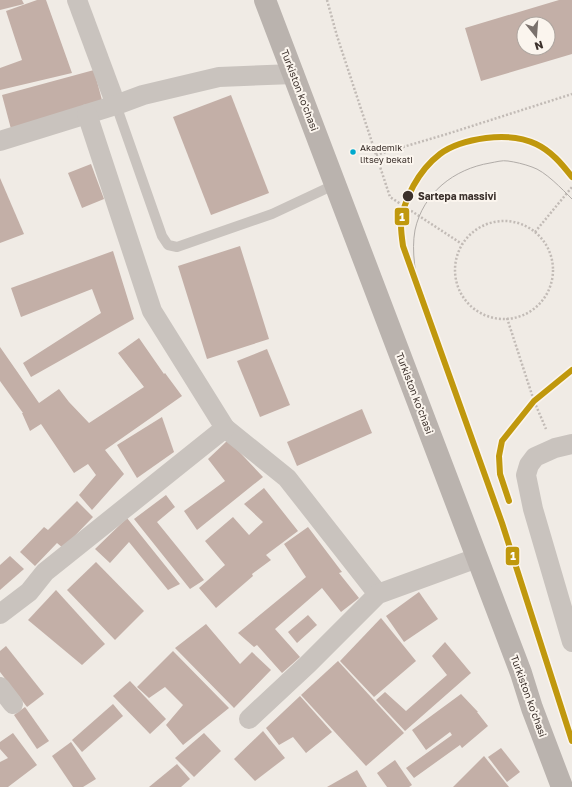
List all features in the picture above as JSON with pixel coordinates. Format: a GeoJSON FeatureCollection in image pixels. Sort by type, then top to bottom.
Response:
{"type":"FeatureCollection","features":[{"type":"Feature","properties":{"kind":"main road","name":"Turkiston ko'chasi"},"geometry":{"type":"LineString","coordinates":[[265,0],[336,184],[562,787]]}},
{"type":"Feature","properties":{"kind":"street"},"geometry":{"type":"LineString","coordinates":[[77,0],[116,106]]}},
{"type":"Feature","properties":{"kind":"street"},"geometry":{"type":"LineString","coordinates":[[0,141],[116,106],[143,95],[219,76],[294,74]]}},
{"type":"Feature","properties":{"kind":"street"},"geometry":{"type":"LineString","coordinates":[[87,114],[152,311],[225,428],[288,478],[378,594]]}},
{"type":"Feature","properties":{"kind":"street"},"geometry":{"type":"LineString","coordinates":[[0,614],[29,592],[45,572],[225,428]]}},
{"type":"Feature","properties":{"kind":"street"},"geometry":{"type":"LineString","coordinates":[[563,446],[535,457],[529,465],[526,475],[534,509],[572,642]]}},
{"type":"Feature","properties":{"kind":"street"},"geometry":{"type":"LineString","coordinates":[[248,719],[308,664],[378,594],[477,558]]}},
{"type":"Feature","properties":{"kind":"street"},"geometry":{"type":"LineString","coordinates":[[0,687],[13,704]]}},
{"type":"Feature","properties":{"kind":"lane"},"geometry":{"type":"LineString","coordinates":[[116,106],[162,236],[168,245],[177,247],[272,214],[336,184]]}},
{"type":"Feature","properties":{"kind":"path"},"geometry":{"type":"LineString","coordinates":[[327,0],[337,36],[390,197],[462,244]]}},
{"type":"Feature","properties":{"kind":"path"},"geometry":{"type":"LineString","coordinates":[[376,154],[447,134],[572,94]]}},
{"type":"Feature","properties":{"kind":"path"},"geometry":{"type":"LineString","coordinates":[[535,232],[572,187]]}},
{"type":"Feature","properties":{"kind":"path"},"geometry":{"type":"LineString","coordinates":[[500,221],[516,222],[530,228],[542,238],[550,251],[553,266],[552,282],[546,296],[535,307],[522,315],[507,318],[492,317],[478,311],[466,301],[458,288],[455,273],[456,258],[462,244],[472,232],[486,224],[500,221]]}},
{"type":"Feature","properties":{"kind":"path"},"geometry":{"type":"LineString","coordinates":[[507,318],[534,402],[563,446]]}},
{"type":"Feature","properties":{"kind":"building"},"geometry":{"type":"Polygon","coordinates":[[[0,0],[22,0],[24,4],[0,10],[0,0]]]}},
{"type":"Feature","properties":{"kind":"building"},"geometry":{"type":"Polygon","coordinates":[[[37,0],[46,0],[72,73],[0,90],[0,68],[22,60],[6,11],[37,0]]]}},
{"type":"Feature","properties":{"kind":"building"},"geometry":{"type":"Polygon","coordinates":[[[559,0],[572,0],[572,54],[481,81],[465,28],[559,0]]]}},
{"type":"Feature","properties":{"kind":"building"},"geometry":{"type":"Polygon","coordinates":[[[94,70],[103,104],[11,129],[2,95],[94,70]]]}},
{"type":"Feature","properties":{"kind":"building"},"geometry":{"type":"Polygon","coordinates":[[[231,95],[269,193],[211,215],[173,117],[231,95]]]}},
{"type":"Feature","properties":{"kind":"building"},"geometry":{"type":"Polygon","coordinates":[[[91,164],[104,199],[82,208],[68,173],[91,164]]]}},
{"type":"Feature","properties":{"kind":"building"},"geometry":{"type":"Polygon","coordinates":[[[0,178],[24,234],[0,243],[0,178]]]}},
{"type":"Feature","properties":{"kind":"building"},"geometry":{"type":"Polygon","coordinates":[[[240,246],[269,339],[207,359],[178,266],[240,246]]]}},
{"type":"Feature","properties":{"kind":"building"},"geometry":{"type":"Polygon","coordinates":[[[113,251],[134,319],[31,377],[23,363],[101,313],[92,289],[21,317],[11,288],[113,251]]]}},
{"type":"Feature","properties":{"kind":"building"},"geometry":{"type":"Polygon","coordinates":[[[139,338],[164,374],[165,373],[182,396],[105,450],[124,474],[92,510],[79,495],[96,475],[88,464],[74,473],[41,424],[30,431],[23,413],[0,381],[0,347],[39,403],[59,389],[89,423],[144,387],[118,353],[139,338]]]}},
{"type":"Feature","properties":{"kind":"building"},"geometry":{"type":"Polygon","coordinates":[[[267,349],[290,405],[260,417],[237,361],[267,349]]]}},
{"type":"Feature","properties":{"kind":"building"},"geometry":{"type":"Polygon","coordinates":[[[362,409],[372,433],[297,466],[287,442],[362,409]]]}},
{"type":"Feature","properties":{"kind":"building"},"geometry":{"type":"Polygon","coordinates":[[[162,417],[174,452],[137,478],[117,445],[162,417]]]}},
{"type":"Feature","properties":{"kind":"building"},"geometry":{"type":"Polygon","coordinates":[[[228,440],[263,477],[197,530],[184,511],[225,481],[208,459],[228,440]]]}},
{"type":"Feature","properties":{"kind":"building"},"geometry":{"type":"Polygon","coordinates":[[[264,488],[298,531],[266,555],[271,560],[252,574],[253,576],[216,608],[199,588],[225,565],[205,541],[233,517],[249,535],[263,522],[244,504],[264,488]]]}},
{"type":"Feature","properties":{"kind":"building"},"geometry":{"type":"Polygon","coordinates":[[[166,495],[175,507],[157,522],[204,580],[190,589],[134,519],[166,495]]]}},
{"type":"Feature","properties":{"kind":"building"},"geometry":{"type":"Polygon","coordinates":[[[77,501],[93,517],[63,548],[57,543],[35,566],[20,552],[44,527],[48,530],[77,501]]]}},
{"type":"Feature","properties":{"kind":"building"},"geometry":{"type":"Polygon","coordinates":[[[127,518],[180,584],[168,590],[129,542],[110,563],[95,549],[127,518]]]}},
{"type":"Feature","properties":{"kind":"building"},"geometry":{"type":"Polygon","coordinates":[[[308,527],[342,572],[339,573],[359,598],[341,612],[322,588],[275,629],[300,657],[282,673],[257,645],[254,647],[238,633],[306,577],[284,544],[308,527]]]}},
{"type":"Feature","properties":{"kind":"building"},"geometry":{"type":"Polygon","coordinates":[[[10,556],[24,569],[0,590],[0,565],[10,556]]]}},
{"type":"Feature","properties":{"kind":"building"},"geometry":{"type":"Polygon","coordinates":[[[96,562],[144,611],[115,640],[67,590],[96,562]]]}},
{"type":"Feature","properties":{"kind":"building"},"geometry":{"type":"Polygon","coordinates":[[[56,590],[105,644],[82,665],[28,620],[56,590]]]}},
{"type":"Feature","properties":{"kind":"building"},"geometry":{"type":"Polygon","coordinates":[[[419,592],[438,619],[404,642],[386,616],[419,592]]]}},
{"type":"Feature","properties":{"kind":"building"},"geometry":{"type":"Polygon","coordinates":[[[308,615],[317,625],[297,643],[288,632],[308,615]]]}},
{"type":"Feature","properties":{"kind":"building"},"geometry":{"type":"Polygon","coordinates":[[[381,618],[416,661],[374,697],[340,661],[381,618]]]}},
{"type":"Feature","properties":{"kind":"building"},"geometry":{"type":"Polygon","coordinates":[[[206,624],[240,664],[252,652],[271,670],[234,708],[175,648],[206,624]]]}},
{"type":"Feature","properties":{"kind":"building"},"geometry":{"type":"Polygon","coordinates":[[[445,642],[471,673],[405,731],[376,700],[385,692],[406,711],[447,675],[432,656],[445,642]]]}},
{"type":"Feature","properties":{"kind":"building"},"geometry":{"type":"Polygon","coordinates":[[[6,646],[44,694],[27,707],[0,672],[0,651],[6,646]]]}},
{"type":"Feature","properties":{"kind":"building"},"geometry":{"type":"Polygon","coordinates":[[[173,651],[229,708],[183,745],[166,725],[183,705],[165,687],[149,698],[137,687],[173,651]]]}},
{"type":"Feature","properties":{"kind":"building"},"geometry":{"type":"Polygon","coordinates":[[[338,661],[404,733],[366,766],[301,695],[338,661]]]}},
{"type":"Feature","properties":{"kind":"building"},"geometry":{"type":"Polygon","coordinates":[[[130,681],[166,719],[150,734],[113,696],[130,681]]]}},
{"type":"Feature","properties":{"kind":"building"},"geometry":{"type":"Polygon","coordinates":[[[461,694],[478,712],[488,726],[462,748],[460,745],[414,778],[406,768],[452,735],[450,732],[426,750],[412,730],[461,694]]]}},
{"type":"Feature","properties":{"kind":"building"},"geometry":{"type":"Polygon","coordinates":[[[300,696],[332,732],[306,753],[293,737],[279,745],[266,728],[300,696]]]}},
{"type":"Feature","properties":{"kind":"building"},"geometry":{"type":"Polygon","coordinates":[[[113,704],[123,716],[82,752],[72,740],[113,704]]]}},
{"type":"Feature","properties":{"kind":"building"},"geometry":{"type":"Polygon","coordinates":[[[25,707],[49,741],[37,749],[14,715],[25,707]]]}},
{"type":"Feature","properties":{"kind":"building"},"geometry":{"type":"Polygon","coordinates":[[[263,731],[285,758],[255,781],[234,759],[263,731]]]}},
{"type":"Feature","properties":{"kind":"building"},"geometry":{"type":"Polygon","coordinates":[[[13,733],[37,765],[8,787],[0,787],[0,762],[8,758],[0,749],[0,742],[13,733]]]}},
{"type":"Feature","properties":{"kind":"building"},"geometry":{"type":"Polygon","coordinates":[[[204,733],[221,751],[194,777],[175,758],[204,733]]]}},
{"type":"Feature","properties":{"kind":"building"},"geometry":{"type":"Polygon","coordinates":[[[71,742],[96,779],[83,787],[73,787],[52,756],[71,742]]]}},
{"type":"Feature","properties":{"kind":"building"},"geometry":{"type":"Polygon","coordinates":[[[501,748],[520,772],[507,782],[488,757],[501,748]]]}},
{"type":"Feature","properties":{"kind":"building"},"geometry":{"type":"Polygon","coordinates":[[[484,756],[509,787],[453,787],[484,756]]]}},
{"type":"Feature","properties":{"kind":"building"},"geometry":{"type":"Polygon","coordinates":[[[395,760],[412,785],[409,787],[387,787],[377,773],[395,760]]]}},
{"type":"Feature","properties":{"kind":"building"},"geometry":{"type":"Polygon","coordinates":[[[177,764],[190,779],[181,787],[149,787],[177,764]]]}},
{"type":"Feature","properties":{"kind":"building"},"geometry":{"type":"Polygon","coordinates":[[[357,770],[367,787],[327,787],[357,770]]]}},
{"type":"Feature","properties":{"kind":"tram line"},"geometry":{"type":"LineString","coordinates":[[420,296],[414,255],[415,230],[425,205],[433,194],[453,177],[477,166],[501,161],[514,162],[532,167],[542,172],[572,199]]}},
{"type":"Feature","properties":{"kind":"transit line","name":"1"},"geometry":{"type":"LineString","coordinates":[[572,177],[551,154],[536,144],[518,138],[498,137],[468,142],[440,154],[425,168],[409,195],[402,215],[401,225],[403,246],[502,523],[572,741]]}},
{"type":"Feature","properties":{"kind":"transit line","name":"1"},"geometry":{"type":"LineString","coordinates":[[509,501],[500,474],[499,456],[502,441],[534,401],[572,370]]}},
{"type":"Feature","properties":{"kind":"place","name":"Akademik litsey bekati"},"geometry":{"type":"Point","coordinates":[353,152]}},
{"type":"Feature","properties":{"kind":"place","name":"Sartepa massivi"},"geometry":{"type":"Point","coordinates":[408,196]}}]}
